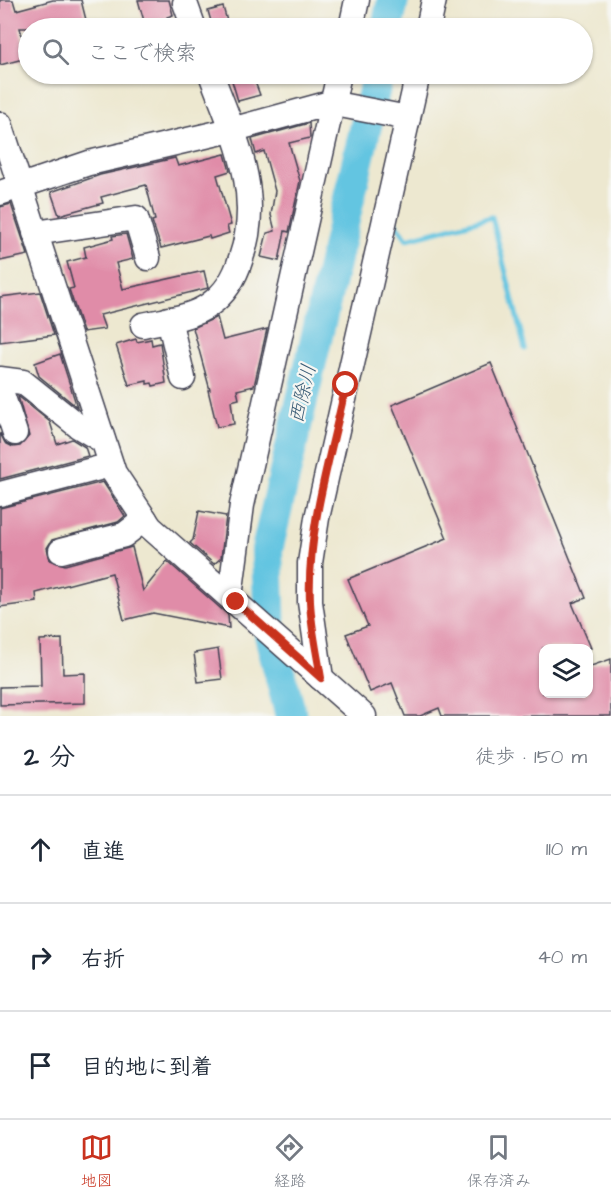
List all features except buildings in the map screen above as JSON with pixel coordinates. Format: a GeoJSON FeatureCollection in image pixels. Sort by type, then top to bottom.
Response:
{"type":"FeatureCollection","features":[{"type":"Feature","properties":{"kind":"street"},"geometry":{"type":"LineString","coordinates":[[353,18],[357,0]]}},
{"type":"Feature","properties":{"kind":"street"},"geometry":{"type":"LineString","coordinates":[[430,18],[434,0]]}},
{"type":"Feature","properties":{"kind":"street"},"geometry":{"type":"LineString","coordinates":[[185,3],[190,18]]}},
{"type":"Feature","properties":{"kind":"street"},"geometry":{"type":"LineString","coordinates":[[143,325],[207,307],[233,281],[243,252],[249,226],[250,200],[247,175],[215,84]]}},
{"type":"Feature","properties":{"kind":"street"},"geometry":{"type":"LineString","coordinates":[[233,600],[242,505],[336,103],[338,84]]}},
{"type":"Feature","properties":{"kind":"street"},"geometry":{"type":"LineString","coordinates":[[315,672],[310,603],[310,563],[316,518],[403,117],[415,84]]}},
{"type":"Feature","properties":{"kind":"street"},"geometry":{"type":"LineString","coordinates":[[11,190],[90,163],[336,103],[403,117]]}},
{"type":"Feature","properties":{"kind":"street"},"geometry":{"type":"LineString","coordinates":[[0,124],[11,190],[35,233],[111,465],[150,527],[364,716]]}},
{"type":"Feature","properties":{"kind":"street"},"geometry":{"type":"LineString","coordinates":[[35,233],[136,218],[148,258]]}},
{"type":"Feature","properties":{"kind":"street"},"geometry":{"type":"LineString","coordinates":[[169,319],[183,378]]}},
{"type":"Feature","properties":{"kind":"street"},"geometry":{"type":"LineString","coordinates":[[0,379],[23,382],[78,426],[103,441]]}},
{"type":"Feature","properties":{"kind":"street"},"geometry":{"type":"LineString","coordinates":[[0,388],[15,433]]}},
{"type":"Feature","properties":{"kind":"street"},"geometry":{"type":"LineString","coordinates":[[0,494],[111,465]]}},
{"type":"Feature","properties":{"kind":"street"},"geometry":{"type":"LineString","coordinates":[[62,551],[124,535],[145,519]]}},
{"type":"Feature","properties":{"kind":"waterway","name":"西除川"},"geometry":{"type":"LineString","coordinates":[[389,18],[393,0]]}},
{"type":"Feature","properties":{"kind":"waterway","name":"西除川"},"geometry":{"type":"LineString","coordinates":[[291,716],[270,635],[267,550],[376,84]]}},
{"type":"Feature","properties":{"kind":"waterway"},"geometry":{"type":"LineString","coordinates":[[395,222],[407,239],[492,217],[525,349]]}},
{"type":"Feature","properties":{"kind":"route"},"geometry":{"type":"LineString","coordinates":[[236,602],[321,678],[310,603],[310,563],[316,518],[346,385]]}}]}
